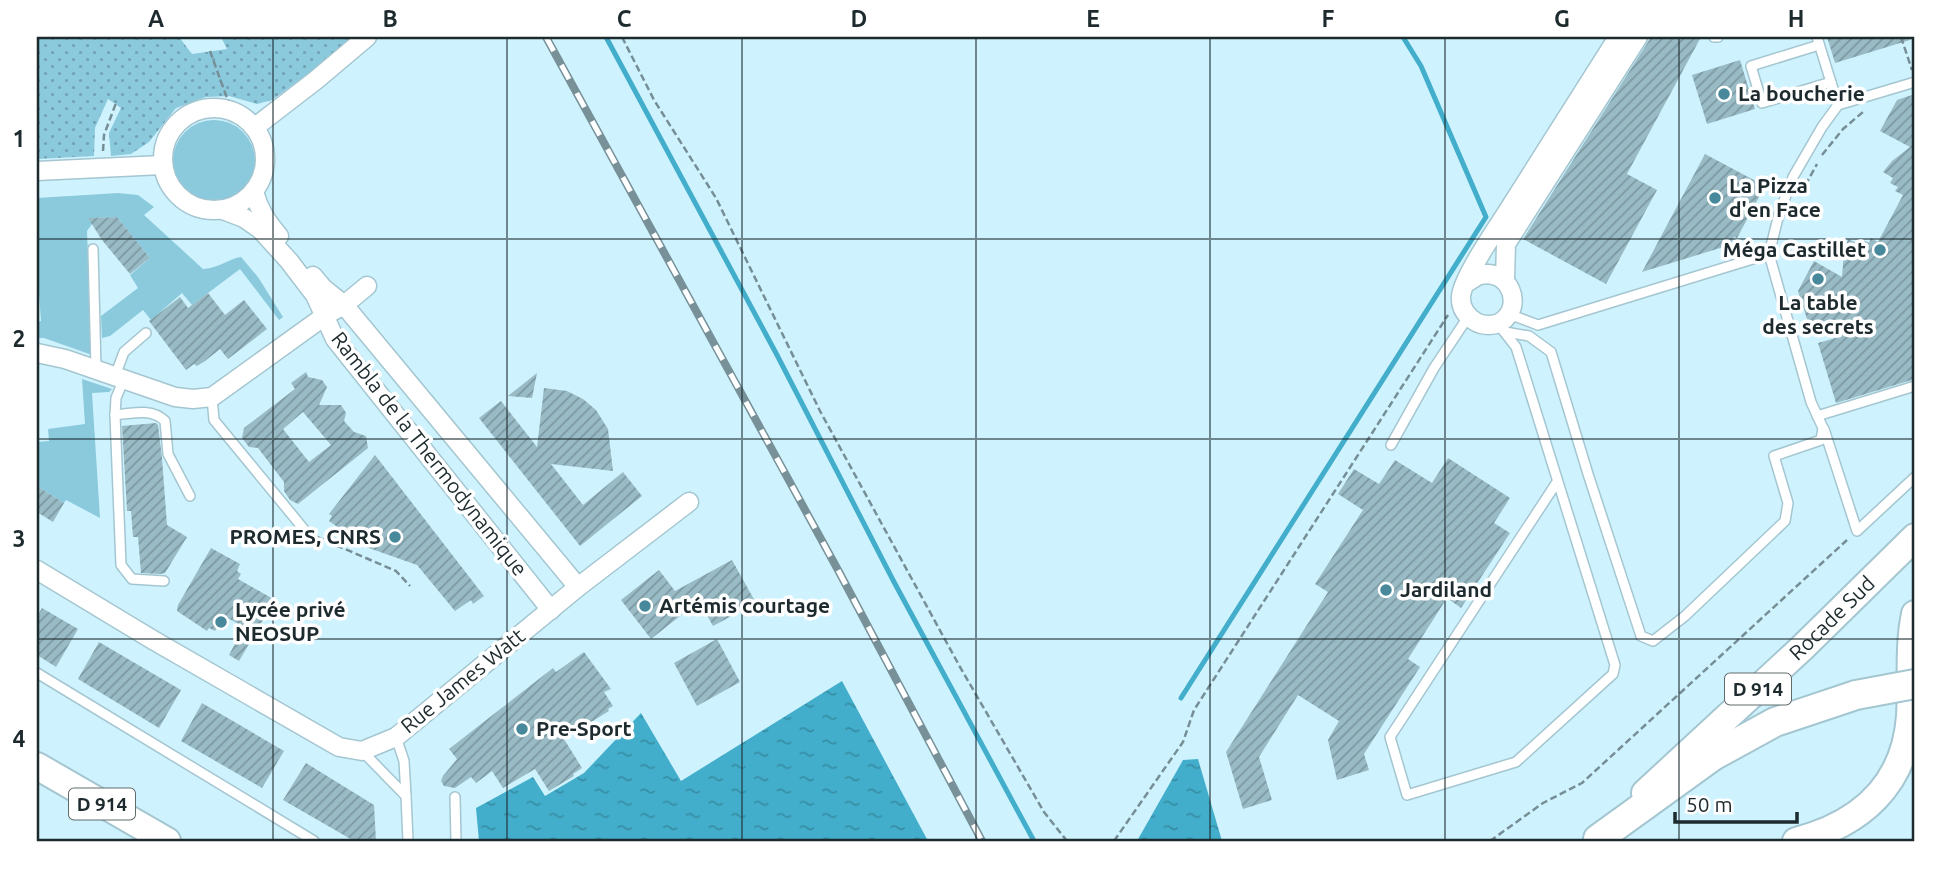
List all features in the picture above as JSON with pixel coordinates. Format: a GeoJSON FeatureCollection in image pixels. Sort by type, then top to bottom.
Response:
{"type":"FeatureCollection","features":[{"type":"Feature","properties":{"kind":"highway","name":"D 914"},"geometry":{"type":"LineString","coordinates":[[1605,840],[1782,738],[1859,704],[1915,684]]}},
{"type":"Feature","properties":{"kind":"highway","name":"D 914"},"geometry":{"type":"LineString","coordinates":[[1859,704],[1915,700]]}},
{"type":"Feature","properties":{"kind":"main road","name":"Rocade Sud"},"geometry":{"type":"LineString","coordinates":[[1605,840],[1915,537]]}},
{"type":"Feature","properties":{"kind":"main road"},"geometry":{"type":"LineString","coordinates":[[1796,841],[1846,823],[1872,803],[1891,778],[1905,748],[1910,717],[1912,629],[1915,614]]}},
{"type":"Feature","properties":{"kind":"main road","name":"D 914"},"geometry":{"type":"LineString","coordinates":[[37,766],[167,841]]}},
{"type":"Feature","properties":{"kind":"main road","name":"D 914"},"geometry":{"type":"LineString","coordinates":[[37,781],[141,841]]}},
{"type":"Feature","properties":{"kind":"street"},"geometry":{"type":"LineString","coordinates":[[255,127],[367,37]]}},
{"type":"Feature","properties":{"kind":"street"},"geometry":{"type":"LineString","coordinates":[[1464,289],[1480,275],[1496,276],[1504,280],[1512,291],[1514,303],[1504,324],[1482,326],[1468,317],[1462,307],[1464,289],[1489,242],[1618,37]]}},
{"type":"Feature","properties":{"kind":"street"},"geometry":{"type":"LineString","coordinates":[[1504,280],[1506,244],[1638,37]]}},
{"type":"Feature","properties":{"kind":"street"},"geometry":{"type":"LineString","coordinates":[[219,107],[239,114],[255,127],[266,153],[263,176],[247,199],[223,210],[197,208],[183,201],[166,180],[162,165],[165,141],[180,119],[194,111],[219,107]]}},
{"type":"Feature","properties":{"kind":"street"},"geometry":{"type":"LineString","coordinates":[[37,171],[162,165]]}},
{"type":"Feature","properties":{"kind":"street","name":"Rambla de la Thermodynamique"},"geometry":{"type":"LineString","coordinates":[[254,192],[266,220],[323,288],[344,306],[578,587]]}},
{"type":"Feature","properties":{"kind":"street","name":"Rambla de la Thermodynamique"},"geometry":{"type":"LineString","coordinates":[[223,210],[244,218],[260,229],[315,295],[335,339],[551,610]]}},
{"type":"Feature","properties":{"kind":"street"},"geometry":{"type":"LineString","coordinates":[[37,354],[65,359],[175,397],[212,397],[326,315],[344,306],[367,286]]}},
{"type":"Feature","properties":{"kind":"street","name":"Rue James Watt"},"geometry":{"type":"LineString","coordinates":[[362,751],[396,737],[578,587],[689,502]]}},
{"type":"Feature","properties":{"kind":"street"},"geometry":{"type":"LineString","coordinates":[[37,570],[339,747],[362,751]]}},
{"type":"Feature","properties":{"kind":"lane"},"geometry":{"type":"LineString","coordinates":[[1830,82],[1762,103],[1751,66],[1818,41],[1838,105]]}},
{"type":"Feature","properties":{"kind":"lane"},"geometry":{"type":"LineString","coordinates":[[1915,81],[1838,105],[1793,177],[1779,214],[1769,254],[1800,365],[1857,531],[1915,477]]}},
{"type":"Feature","properties":{"kind":"lane"},"geometry":{"type":"LineString","coordinates":[[93,249],[96,369]]}},
{"type":"Feature","properties":{"kind":"lane"},"geometry":{"type":"LineString","coordinates":[[1504,324],[1538,325],[1769,254]]}},
{"type":"Feature","properties":{"kind":"lane"},"geometry":{"type":"LineString","coordinates":[[1391,445],[1434,368],[1468,317]]}},
{"type":"Feature","properties":{"kind":"lane"},"geometry":{"type":"LineString","coordinates":[[1504,324],[1529,336],[1551,352],[1641,636],[1653,641],[1685,615],[1786,521],[1788,503],[1774,456],[1821,440],[1823,428]]}},
{"type":"Feature","properties":{"kind":"lane"},"geometry":{"type":"LineString","coordinates":[[1504,324],[1516,347],[1615,665],[1613,674],[1516,762],[1407,795],[1390,737],[1557,482]]}},
{"type":"Feature","properties":{"kind":"lane"},"geometry":{"type":"LineString","coordinates":[[146,333],[124,352],[116,398],[121,565],[132,579],[164,581]]}},
{"type":"Feature","properties":{"kind":"lane"},"geometry":{"type":"LineString","coordinates":[[1817,416],[1915,386]]}},
{"type":"Feature","properties":{"kind":"lane"},"geometry":{"type":"LineString","coordinates":[[212,397],[214,420],[307,533]]}},
{"type":"Feature","properties":{"kind":"lane"},"geometry":{"type":"LineString","coordinates":[[115,415],[147,412],[159,415],[165,421],[168,454],[190,496]]}},
{"type":"Feature","properties":{"kind":"lane"},"geometry":{"type":"LineString","coordinates":[[37,673],[314,841]]}},
{"type":"Feature","properties":{"kind":"lane"},"geometry":{"type":"LineString","coordinates":[[396,737],[404,761],[408,841]]}},
{"type":"Feature","properties":{"kind":"lane"},"geometry":{"type":"LineString","coordinates":[[362,751],[406,796]]}},
{"type":"Feature","properties":{"kind":"lane"},"geometry":{"type":"LineString","coordinates":[[455,797],[456,841]]}},
{"type":"Feature","properties":{"kind":"path"},"geometry":{"type":"LineString","coordinates":[[622,37],[654,100],[716,198],[820,411],[953,655],[1044,812],[1067,841]]}},
{"type":"Feature","properties":{"kind":"path"},"geometry":{"type":"LineString","coordinates":[[1901,37],[1915,81]]}},
{"type":"Feature","properties":{"kind":"path"},"geometry":{"type":"LineString","coordinates":[[210,51],[233,112]]}},
{"type":"Feature","properties":{"kind":"path"},"geometry":{"type":"LineString","coordinates":[[102,168],[104,135],[116,103]]}},
{"type":"Feature","properties":{"kind":"path"},"geometry":{"type":"LineString","coordinates":[[1793,177],[1807,184],[1821,155],[1843,129],[1868,108]]}},
{"type":"Feature","properties":{"kind":"path"},"geometry":{"type":"LineString","coordinates":[[1114,841],[1183,742],[1194,710],[1464,289]]}},
{"type":"Feature","properties":{"kind":"path"},"geometry":{"type":"LineString","coordinates":[[1490,841],[1543,803],[1583,783],[1857,531]]}},
{"type":"Feature","properties":{"kind":"path"},"geometry":{"type":"LineString","coordinates":[[307,533],[396,571],[411,586]]}},
{"type":"Feature","properties":{"kind":"shaded area"},"geometry":{"type":"Polygon","coordinates":[[[37,37],[179,37],[192,54],[227,49],[221,37],[354,37],[349,44],[272,100],[257,104],[229,96],[206,97],[176,108],[149,142],[131,154],[111,156],[109,133],[121,108],[108,99],[95,128],[94,156],[37,159],[37,37]]]}},
{"type":"Feature","properties":{"kind":"shaded area"},"geometry":{"type":"Polygon","coordinates":[[[214,120],[230,123],[243,132],[252,145],[255,161],[252,177],[243,190],[230,199],[214,202],[198,199],[185,190],[176,177],[173,161],[176,145],[185,132],[198,123],[214,120]]]}},
{"type":"Feature","properties":{"kind":"shaded area"},"geometry":{"type":"Polygon","coordinates":[[[118,193],[138,195],[154,207],[144,215],[203,269],[241,257],[258,277],[283,317],[279,320],[240,269],[192,305],[182,293],[151,320],[143,310],[110,336],[102,338],[101,316],[138,288],[130,275],[150,258],[117,217],[92,218],[92,224],[87,231],[92,355],[37,338],[37,322],[41,321],[37,266],[37,198],[118,193]]]}},
{"type":"Feature","properties":{"kind":"shaded area"},"geometry":{"type":"Polygon","coordinates":[[[82,379],[112,389],[109,392],[92,393],[100,518],[66,500],[64,503],[37,486],[37,442],[49,441],[48,429],[85,424],[82,379]]]}},
{"type":"Feature","properties":{"kind":"water"},"geometry":{"type":"Polygon","coordinates":[[[842,681],[928,841],[479,841],[476,808],[533,777],[545,796],[584,773],[641,713],[681,781],[842,681]]]}},
{"type":"Feature","properties":{"kind":"water"},"geometry":{"type":"Polygon","coordinates":[[[1198,759],[1222,841],[1137,841],[1183,760],[1198,759]]]}},
{"type":"Feature","properties":{"kind":"building"},"geometry":{"type":"Polygon","coordinates":[[[1651,37],[1701,37],[1627,174],[1657,190],[1606,284],[1523,239],[1651,37]]]}},
{"type":"Feature","properties":{"kind":"building"},"geometry":{"type":"Polygon","coordinates":[[[1827,37],[1909,37],[1910,40],[1835,63],[1827,37]]]}},
{"type":"Feature","properties":{"kind":"building","name":"La boucherie"},"geometry":{"type":"Polygon","coordinates":[[[1740,60],[1755,109],[1707,124],[1692,75],[1740,60]]]}},
{"type":"Feature","properties":{"kind":"building","name":"Méga Castillet"},"geometry":{"type":"Polygon","coordinates":[[[1915,94],[1915,379],[1836,403],[1818,343],[1839,337],[1807,319],[1798,291],[1814,261],[1842,277],[1848,239],[1859,244],[1861,239],[1869,243],[1871,238],[1878,242],[1903,195],[1895,191],[1898,187],[1890,183],[1893,178],[1883,172],[1910,147],[1880,131],[1897,100],[1915,94]]]}},
{"type":"Feature","properties":{"kind":"building"},"geometry":{"type":"Polygon","coordinates":[[[1705,154],[1765,186],[1737,238],[1734,237],[1730,245],[1642,272],[1705,154]]]}},
{"type":"Feature","properties":{"kind":"building"},"geometry":{"type":"Polygon","coordinates":[[[117,217],[150,258],[130,274],[88,218],[117,217]]]}},
{"type":"Feature","properties":{"kind":"building"},"geometry":{"type":"Polygon","coordinates":[[[208,293],[225,315],[244,300],[267,329],[228,359],[220,349],[197,366],[194,364],[186,370],[149,321],[180,297],[188,308],[208,293]]]}},
{"type":"Feature","properties":{"kind":"building"},"geometry":{"type":"Polygon","coordinates":[[[306,372],[308,377],[322,380],[327,387],[319,405],[341,405],[346,413],[344,421],[354,432],[366,436],[368,448],[298,504],[290,500],[284,491],[284,482],[258,448],[249,447],[242,438],[244,428],[295,389],[291,383],[306,372]],[[303,412],[283,429],[309,462],[331,445],[303,412]]]}},
{"type":"Feature","properties":{"kind":"building"},"geometry":{"type":"Polygon","coordinates":[[[537,373],[532,398],[508,396],[537,373]]]}},
{"type":"Feature","properties":{"kind":"building"},"geometry":{"type":"Polygon","coordinates":[[[544,388],[567,391],[583,399],[596,410],[608,429],[613,471],[551,464],[583,505],[623,472],[642,496],[580,546],[479,418],[501,401],[537,447],[544,388]]]}},
{"type":"Feature","properties":{"kind":"building"},"geometry":{"type":"Polygon","coordinates":[[[156,423],[162,458],[167,525],[187,537],[165,573],[160,574],[141,573],[138,537],[133,537],[131,511],[127,511],[122,426],[156,423]]]}},
{"type":"Feature","properties":{"kind":"building","name":"PROMES, CNRS"},"geometry":{"type":"Polygon","coordinates":[[[375,455],[484,596],[473,604],[471,600],[455,611],[417,565],[366,547],[329,521],[332,516],[329,514],[375,455]]]}},
{"type":"Feature","properties":{"kind":"building"},"geometry":{"type":"Polygon","coordinates":[[[1448,458],[1510,498],[1494,523],[1510,533],[1461,608],[1447,598],[1408,659],[1420,667],[1364,754],[1369,770],[1337,780],[1328,740],[1339,721],[1298,695],[1259,757],[1272,800],[1243,809],[1226,752],[1328,592],[1315,584],[1363,510],[1338,494],[1354,469],[1379,484],[1395,460],[1432,483],[1448,458]]]}},
{"type":"Feature","properties":{"kind":"building"},"geometry":{"type":"Polygon","coordinates":[[[37,486],[64,503],[53,522],[37,512],[37,486]]]}},
{"type":"Feature","properties":{"kind":"building"},"geometry":{"type":"Polygon","coordinates":[[[211,548],[240,564],[237,571],[241,574],[238,579],[275,600],[239,661],[229,655],[244,627],[224,616],[215,631],[209,628],[207,631],[177,611],[211,548]]]}},
{"type":"Feature","properties":{"kind":"building"},"geometry":{"type":"Polygon","coordinates":[[[732,560],[756,603],[713,626],[699,601],[651,639],[621,600],[659,570],[675,591],[732,560]]]}},
{"type":"Feature","properties":{"kind":"building"},"geometry":{"type":"Polygon","coordinates":[[[42,608],[78,629],[56,667],[37,655],[37,617],[42,608]]]}},
{"type":"Feature","properties":{"kind":"building"},"geometry":{"type":"Polygon","coordinates":[[[717,639],[740,682],[697,706],[674,663],[717,639]]]}},
{"type":"Feature","properties":{"kind":"building"},"geometry":{"type":"Polygon","coordinates":[[[99,642],[181,690],[159,728],[78,679],[99,642]]]}},
{"type":"Feature","properties":{"kind":"building"},"geometry":{"type":"Polygon","coordinates":[[[584,652],[611,689],[604,692],[613,706],[564,739],[582,768],[573,774],[574,776],[549,791],[535,769],[503,788],[492,771],[476,783],[471,777],[455,788],[444,786],[441,781],[443,776],[457,759],[449,749],[553,668],[556,672],[584,652]]]}},
{"type":"Feature","properties":{"kind":"building"},"geometry":{"type":"Polygon","coordinates":[[[202,703],[284,751],[262,788],[181,741],[202,703]]]}},
{"type":"Feature","properties":{"kind":"building"},"geometry":{"type":"Polygon","coordinates":[[[306,763],[374,805],[376,841],[354,841],[283,800],[306,763]]]}},
{"type":"Feature","properties":{"kind":"waterway"},"geometry":{"type":"LineString","coordinates":[[606,37],[1034,841]]}},
{"type":"Feature","properties":{"kind":"waterway"},"geometry":{"type":"LineString","coordinates":[[1181,698],[1486,217],[1421,66],[1403,37]]}},
{"type":"Feature","properties":{"kind":"railway"},"geometry":{"type":"LineString","coordinates":[[546,37],[838,570],[982,841]]}},
{"type":"Feature","properties":{"kind":"place","name":"La boucherie"},"geometry":{"type":"Point","coordinates":[1724,94]}},
{"type":"Feature","properties":{"kind":"place","name":"La Pizza d'en Face"},"geometry":{"type":"Point","coordinates":[1715,198]}},
{"type":"Feature","properties":{"kind":"place","name":"Méga Castillet"},"geometry":{"type":"Point","coordinates":[1880,250]}},
{"type":"Feature","properties":{"kind":"place","name":"La table des secrets"},"geometry":{"type":"Point","coordinates":[1818,279]}},
{"type":"Feature","properties":{"kind":"place","name":"PROMES, CNRS"},"geometry":{"type":"Point","coordinates":[395,537]}},
{"type":"Feature","properties":{"kind":"place","name":"Jardiland"},"geometry":{"type":"Point","coordinates":[1386,590]}},
{"type":"Feature","properties":{"kind":"place","name":"Artémis courtage"},"geometry":{"type":"Point","coordinates":[645,606]}},
{"type":"Feature","properties":{"kind":"place","name":"Lycée privé NEOSUP"},"geometry":{"type":"Point","coordinates":[221,622]}},
{"type":"Feature","properties":{"kind":"place","name":"Pre-Sport"},"geometry":{"type":"Point","coordinates":[522,729]}}]}
